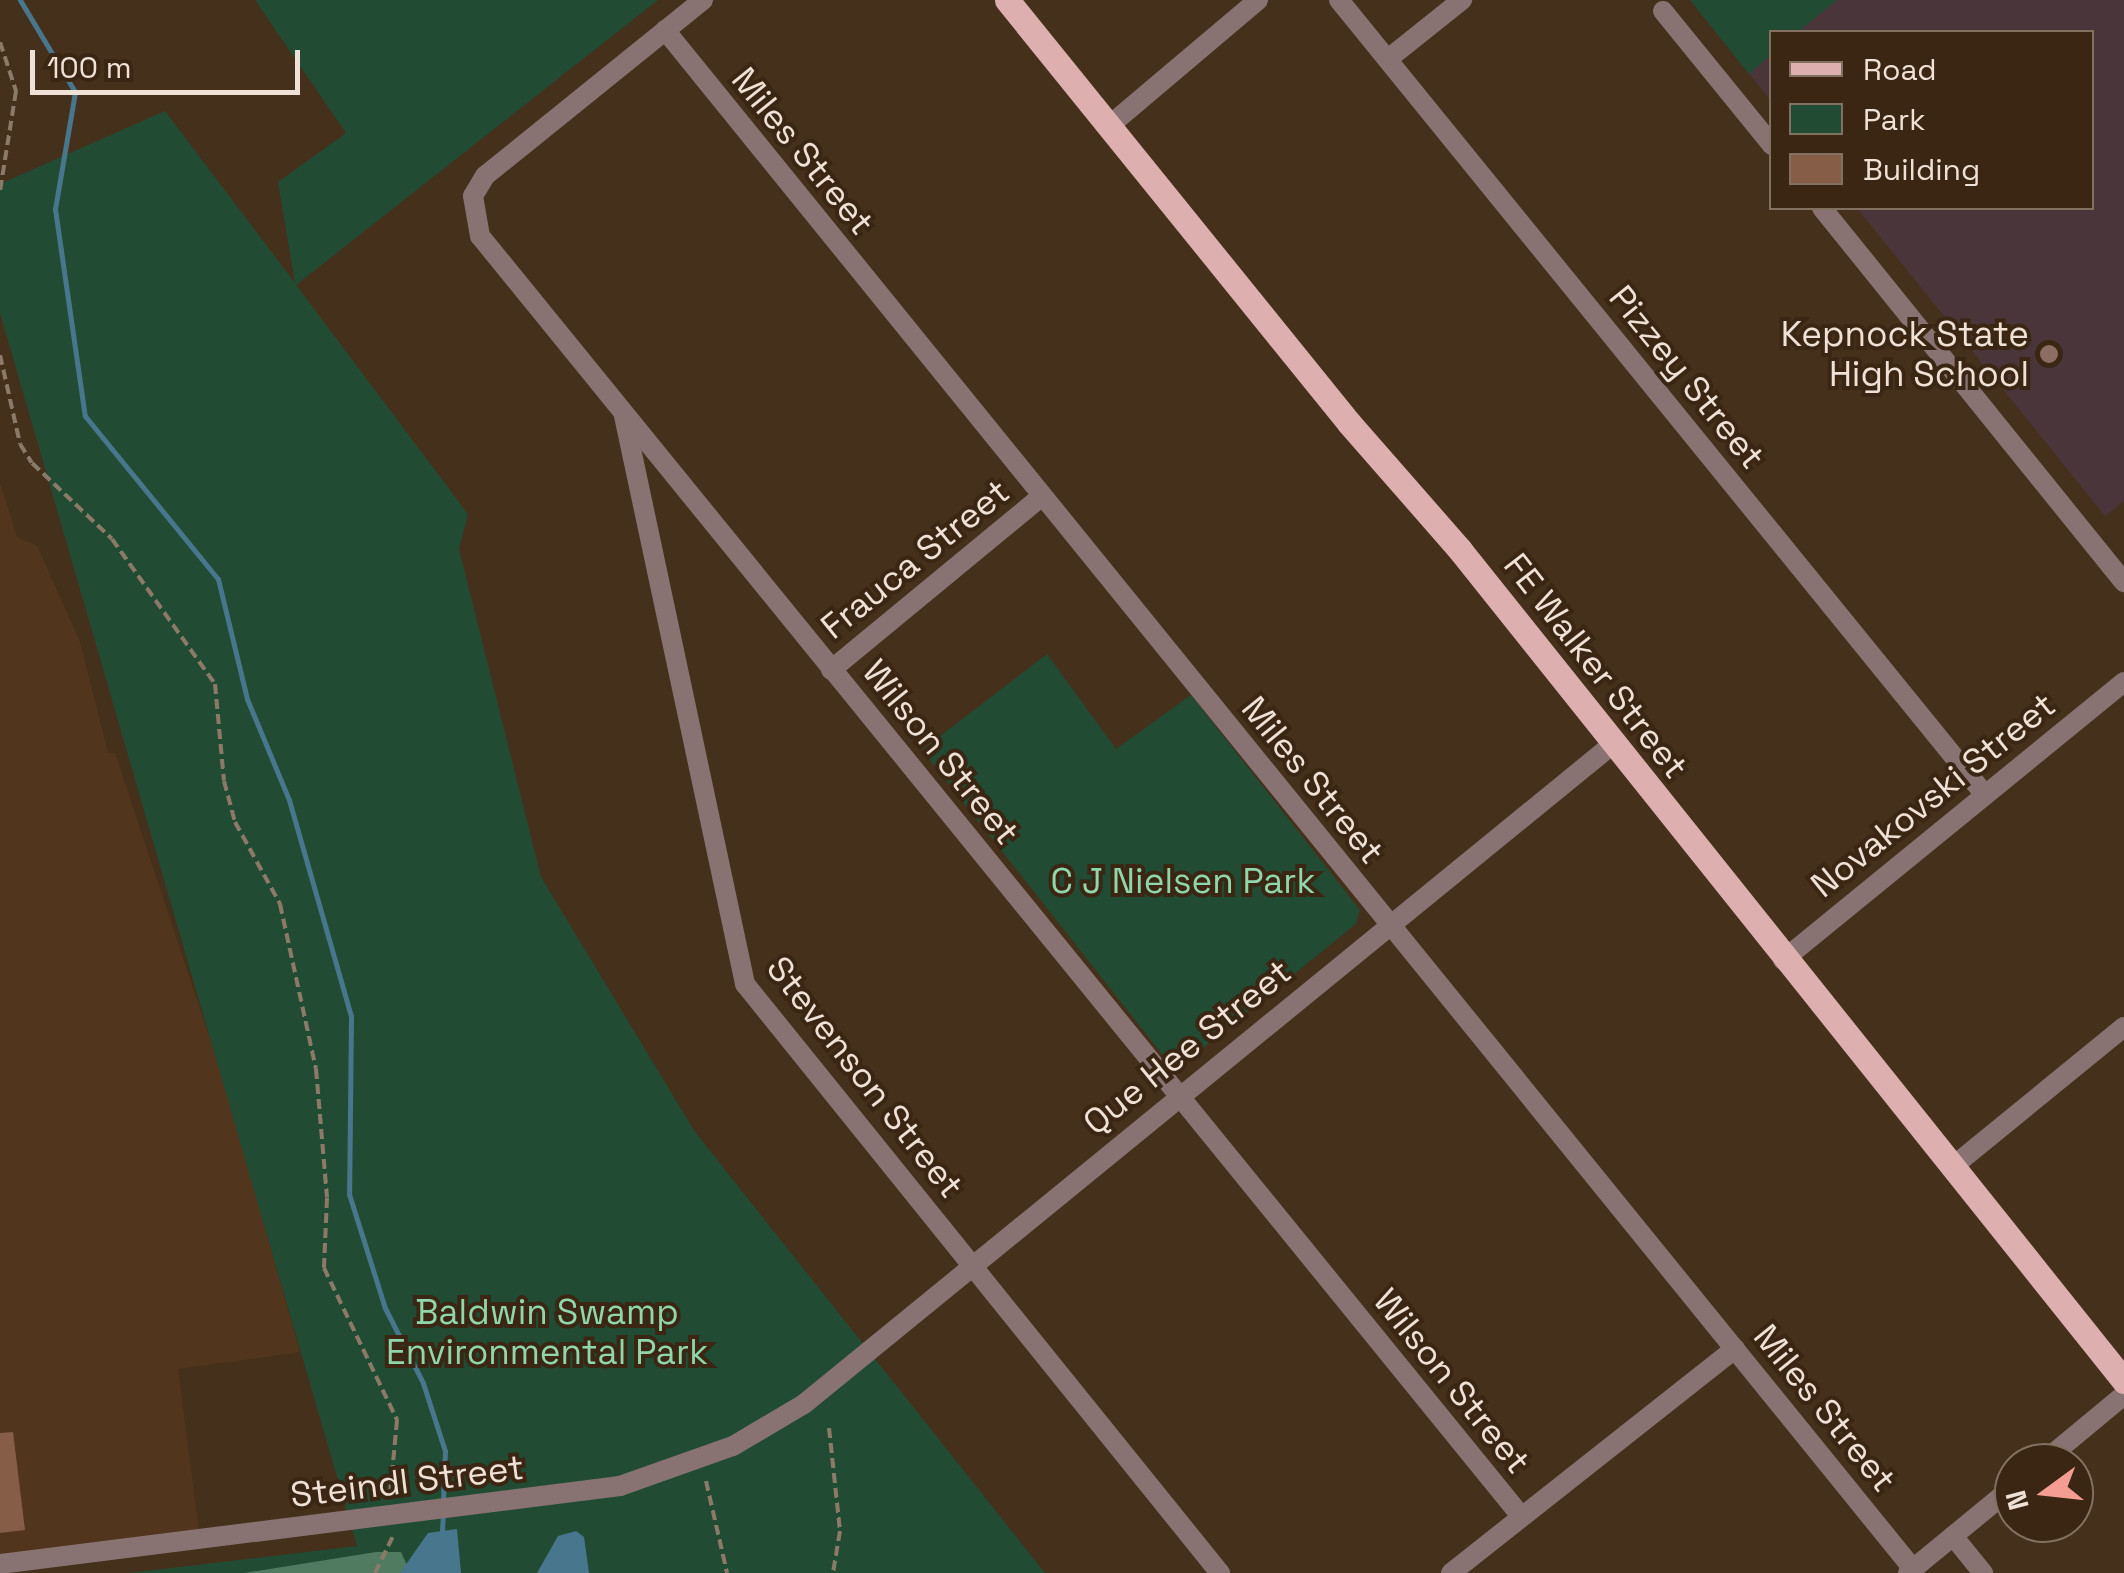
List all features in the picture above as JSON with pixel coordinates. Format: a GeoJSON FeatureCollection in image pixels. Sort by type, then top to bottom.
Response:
{"type":"FeatureCollection","features":[{"type":"Feature","properties":{"kind":"main road","name":"FE Walker Street"},"geometry":{"type":"LineString","coordinates":[[1007,0],[1613,744],[2124,1381]]}},
{"type":"Feature","properties":{"kind":"street"},"geometry":{"type":"LineString","coordinates":[[664,30],[703,0]]}},
{"type":"Feature","properties":{"kind":"street"},"geometry":{"type":"LineString","coordinates":[[1109,126],[1258,0]]}},
{"type":"Feature","properties":{"kind":"street","name":"Pizzey Street"},"geometry":{"type":"LineString","coordinates":[[1339,0],[1985,795]]}},
{"type":"Feature","properties":{"kind":"street"},"geometry":{"type":"LineString","coordinates":[[1388,59],[1462,0]]}},
{"type":"Feature","properties":{"kind":"street"},"geometry":{"type":"LineString","coordinates":[[1663,11],[1769,141]]}},
{"type":"Feature","properties":{"kind":"street","name":"Wilson Street"},"geometry":{"type":"LineString","coordinates":[[664,30],[484,176],[472,210],[480,236],[1521,1516]]}},
{"type":"Feature","properties":{"kind":"street","name":"Miles Street"},"geometry":{"type":"LineString","coordinates":[[664,30],[1911,1571]]}},
{"type":"Feature","properties":{"kind":"street"},"geometry":{"type":"LineString","coordinates":[[1824,210],[2124,582]]}},
{"type":"Feature","properties":{"kind":"street","name":"Stevenson Street"},"geometry":{"type":"LineString","coordinates":[[624,413],[745,984],[1220,1573]]}},
{"type":"Feature","properties":{"kind":"street","name":"Frauca Street"},"geometry":{"type":"LineString","coordinates":[[831,670],[1041,497]]}},
{"type":"Feature","properties":{"kind":"street","name":"Novakovski Street"},"geometry":{"type":"LineString","coordinates":[[1783,960],[2124,682]]}},
{"type":"Feature","properties":{"kind":"street","name":"Que Hee Street"},"geometry":{"type":"LineString","coordinates":[[804,1404],[1613,744]]}},
{"type":"Feature","properties":{"kind":"street"},"geometry":{"type":"LineString","coordinates":[[1952,1168],[2124,1028]]}},
{"type":"Feature","properties":{"kind":"street"},"geometry":{"type":"LineString","coordinates":[[1451,1573],[1735,1349]]}},
{"type":"Feature","properties":{"kind":"street"},"geometry":{"type":"LineString","coordinates":[[2066,1443],[2124,1396]]}},
{"type":"Feature","properties":{"kind":"street","name":"Steindl Street"},"geometry":{"type":"LineString","coordinates":[[0,1564],[620,1486],[688,1467],[804,1404]]}},
{"type":"Feature","properties":{"kind":"street"},"geometry":{"type":"LineString","coordinates":[[1911,1571],[1994,1502]]}},
{"type":"Feature","properties":{"kind":"street"},"geometry":{"type":"LineString","coordinates":[[1953,1536],[1983,1573]]}},
{"type":"Feature","properties":{"kind":"path"},"geometry":{"type":"LineString","coordinates":[[0,42],[16,110],[0,190]]}},
{"type":"Feature","properties":{"kind":"path"},"geometry":{"type":"LineString","coordinates":[[0,355],[20,444],[32,462],[112,540],[214,684],[235,822],[280,904],[316,1069],[326,1198],[324,1268],[397,1420],[390,1498]]}},
{"type":"Feature","properties":{"kind":"path"},"geometry":{"type":"LineString","coordinates":[[829,1428],[840,1531],[834,1573]]}},
{"type":"Feature","properties":{"kind":"path"},"geometry":{"type":"LineString","coordinates":[[706,1481],[727,1573]]}},
{"type":"Feature","properties":{"kind":"path"},"geometry":{"type":"LineString","coordinates":[[374,1573],[391,1551],[394,1533]]}},
{"type":"Feature","properties":{"kind":"shaded area","name":"Kepnock State High School"},"geometry":{"type":"Polygon","coordinates":[[[1690,0],[2124,0],[2124,501],[2105,516],[1859,210],[2094,210],[2094,30],[1769,30],[1769,99],[1690,0]]]}},
{"type":"Feature","properties":{"kind":"shaded area"},"geometry":{"type":"Polygon","coordinates":[[[0,483],[17,537],[37,546],[80,642],[108,753],[115,753],[220,1069],[300,1352],[178,1369],[200,1539],[0,1563],[0,483]]]}},
{"type":"Feature","properties":{"kind":"green space","name":"Baldwin Swamp Environmental Park"},"geometry":{"type":"Polygon","coordinates":[[[255,0],[658,0],[296,285],[468,514],[459,549],[541,877],[695,1132],[1045,1573],[128,1573],[357,1546],[0,313],[0,184],[165,111],[295,283],[278,182],[346,133],[255,0]]]}},
{"type":"Feature","properties":{"kind":"green space"},"geometry":{"type":"Polygon","coordinates":[[[1690,0],[1837,0],[1800,30],[1769,30],[1769,57],[1749,74],[1690,0]]]}},
{"type":"Feature","properties":{"kind":"green space","name":"C J Nielsen Park"},"geometry":{"type":"Polygon","coordinates":[[[1047,654],[1116,749],[1191,695],[1360,910],[1356,924],[1183,1064],[1162,1054],[922,750],[1047,654]]]}},
{"type":"Feature","properties":{"kind":"green space"},"geometry":{"type":"Polygon","coordinates":[[[376,1552],[401,1552],[407,1565],[400,1573],[244,1573],[376,1552]]]}},
{"type":"Feature","properties":{"kind":"water"},"geometry":{"type":"Polygon","coordinates":[[[457,1529],[461,1573],[400,1573],[428,1533],[457,1529]]]}},
{"type":"Feature","properties":{"kind":"water"},"geometry":{"type":"Polygon","coordinates":[[[576,1531],[584,1537],[589,1573],[537,1573],[558,1536],[576,1531]]]}},
{"type":"Feature","properties":{"kind":"building"},"geometry":{"type":"Polygon","coordinates":[[[13,1432],[25,1530],[0,1533],[0,1433],[13,1432]]]}},
{"type":"Feature","properties":{"kind":"waterway"},"geometry":{"type":"LineString","coordinates":[[20,0],[75,92],[55,209],[85,416],[218,579],[247,699],[289,800],[351,1016],[349,1194],[385,1308],[423,1383],[445,1451],[443,1501]]}},
{"type":"Feature","properties":{"kind":"waterway"},"geometry":{"type":"LineString","coordinates":[[442,1531],[443,1512]]}},
{"type":"Feature","properties":{"kind":"place","name":"Kepnock State High School"},"geometry":{"type":"Point","coordinates":[2049,354]}}]}
